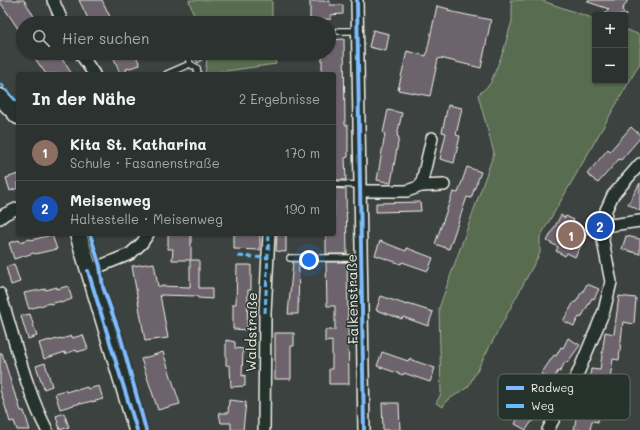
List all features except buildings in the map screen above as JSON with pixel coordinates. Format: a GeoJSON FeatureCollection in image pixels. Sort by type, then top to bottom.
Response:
{"type":"FeatureCollection","features":[{"type":"Feature","properties":{"kind":"main road"},"geometry":{"type":"LineString","coordinates":[[0,98],[16,114]]}},
{"type":"Feature","properties":{"kind":"main road"},"geometry":{"type":"LineString","coordinates":[[79,236],[137,430]]}},
{"type":"Feature","properties":{"kind":"street"},"geometry":{"type":"LineString","coordinates":[[53,0],[60,16]]}},
{"type":"Feature","properties":{"kind":"street","name":"Falkenstraße"},"geometry":{"type":"LineString","coordinates":[[357,0],[364,430]]}},
{"type":"Feature","properties":{"kind":"street"},"geometry":{"type":"LineString","coordinates":[[85,60],[93,72]]}},
{"type":"Feature","properties":{"kind":"street"},"geometry":{"type":"LineString","coordinates":[[421,186],[432,138]]}},
{"type":"Feature","properties":{"kind":"street"},"geometry":{"type":"LineString","coordinates":[[577,374],[604,311],[611,282],[603,241],[606,210],[613,195],[640,164]]}},
{"type":"Feature","properties":{"kind":"street"},"geometry":{"type":"LineString","coordinates":[[361,188],[407,191],[421,186],[444,185]]}},
{"type":"Feature","properties":{"kind":"street"},"geometry":{"type":"LineString","coordinates":[[0,218],[16,209]]}},
{"type":"Feature","properties":{"kind":"street"},"geometry":{"type":"LineString","coordinates":[[604,226],[640,221]]}},
{"type":"Feature","properties":{"kind":"street"},"geometry":{"type":"LineString","coordinates":[[88,271],[130,254],[142,243],[147,236]]}},
{"type":"Feature","properties":{"kind":"street","name":"Waldstraße"},"geometry":{"type":"LineString","coordinates":[[264,430],[265,313],[269,236]]}},
{"type":"Feature","properties":{"kind":"street"},"geometry":{"type":"LineString","coordinates":[[0,294],[22,366],[41,418],[47,430]]}},
{"type":"Feature","properties":{"kind":"street"},"geometry":{"type":"LineString","coordinates":[[548,430],[553,420]]}},
{"type":"Feature","properties":{"kind":"lane"},"geometry":{"type":"LineString","coordinates":[[339,31],[358,31]]}},
{"type":"Feature","properties":{"kind":"lane"},"geometry":{"type":"LineString","coordinates":[[189,60],[190,64],[197,68],[198,72]]}},
{"type":"Feature","properties":{"kind":"lane"},"geometry":{"type":"LineString","coordinates":[[172,72],[190,64]]}},
{"type":"Feature","properties":{"kind":"lane"},"geometry":{"type":"LineString","coordinates":[[336,184],[361,188]]}},
{"type":"Feature","properties":{"kind":"lane"},"geometry":{"type":"LineString","coordinates":[[290,258],[362,258]]}},
{"type":"Feature","properties":{"kind":"green space"},"geometry":{"type":"Polygon","coordinates":[[[189,0],[272,0],[272,16],[194,16],[189,0]]]}},
{"type":"Feature","properties":{"kind":"green space"},"geometry":{"type":"Polygon","coordinates":[[[510,0],[540,0],[592,18],[592,84],[628,84],[540,237],[540,253],[468,387],[446,401],[443,407],[436,403],[441,394],[439,308],[494,153],[478,95],[490,84],[503,52],[512,21],[512,7],[510,0]]]}},
{"type":"Feature","properties":{"kind":"green space"},"geometry":{"type":"Polygon","coordinates":[[[628,30],[640,35],[640,63],[628,84],[628,30]]]}},
{"type":"Feature","properties":{"kind":"green space"},"geometry":{"type":"Polygon","coordinates":[[[207,60],[275,60],[276,64],[219,72],[205,72],[207,60]]]}},
{"type":"Feature","properties":{"kind":"marked path"},"geometry":{"type":"LineString","coordinates":[[0,83],[16,101]]}},
{"type":"Feature","properties":{"kind":"marked path"},"geometry":{"type":"LineString","coordinates":[[265,313],[269,236]]}},
{"type":"Feature","properties":{"kind":"marked path"},"geometry":{"type":"LineString","coordinates":[[238,256],[268,258]]}},
{"type":"Feature","properties":{"kind":"cycle path"},"geometry":{"type":"LineString","coordinates":[[357,0],[364,430]]}},
{"type":"Feature","properties":{"kind":"cycle path"},"geometry":{"type":"LineString","coordinates":[[91,236],[100,266],[103,287],[120,335],[146,430]]}},
{"type":"Feature","properties":{"kind":"cycle path"},"geometry":{"type":"LineString","coordinates":[[88,271],[137,430]]}},
{"type":"Feature","properties":{"kind":"place","name":"Meisenweg"},"geometry":{"type":"Point","coordinates":[600,226]}},
{"type":"Feature","properties":{"kind":"place","name":"Kita St. Katharina"},"geometry":{"type":"Point","coordinates":[571,235]}}]}
